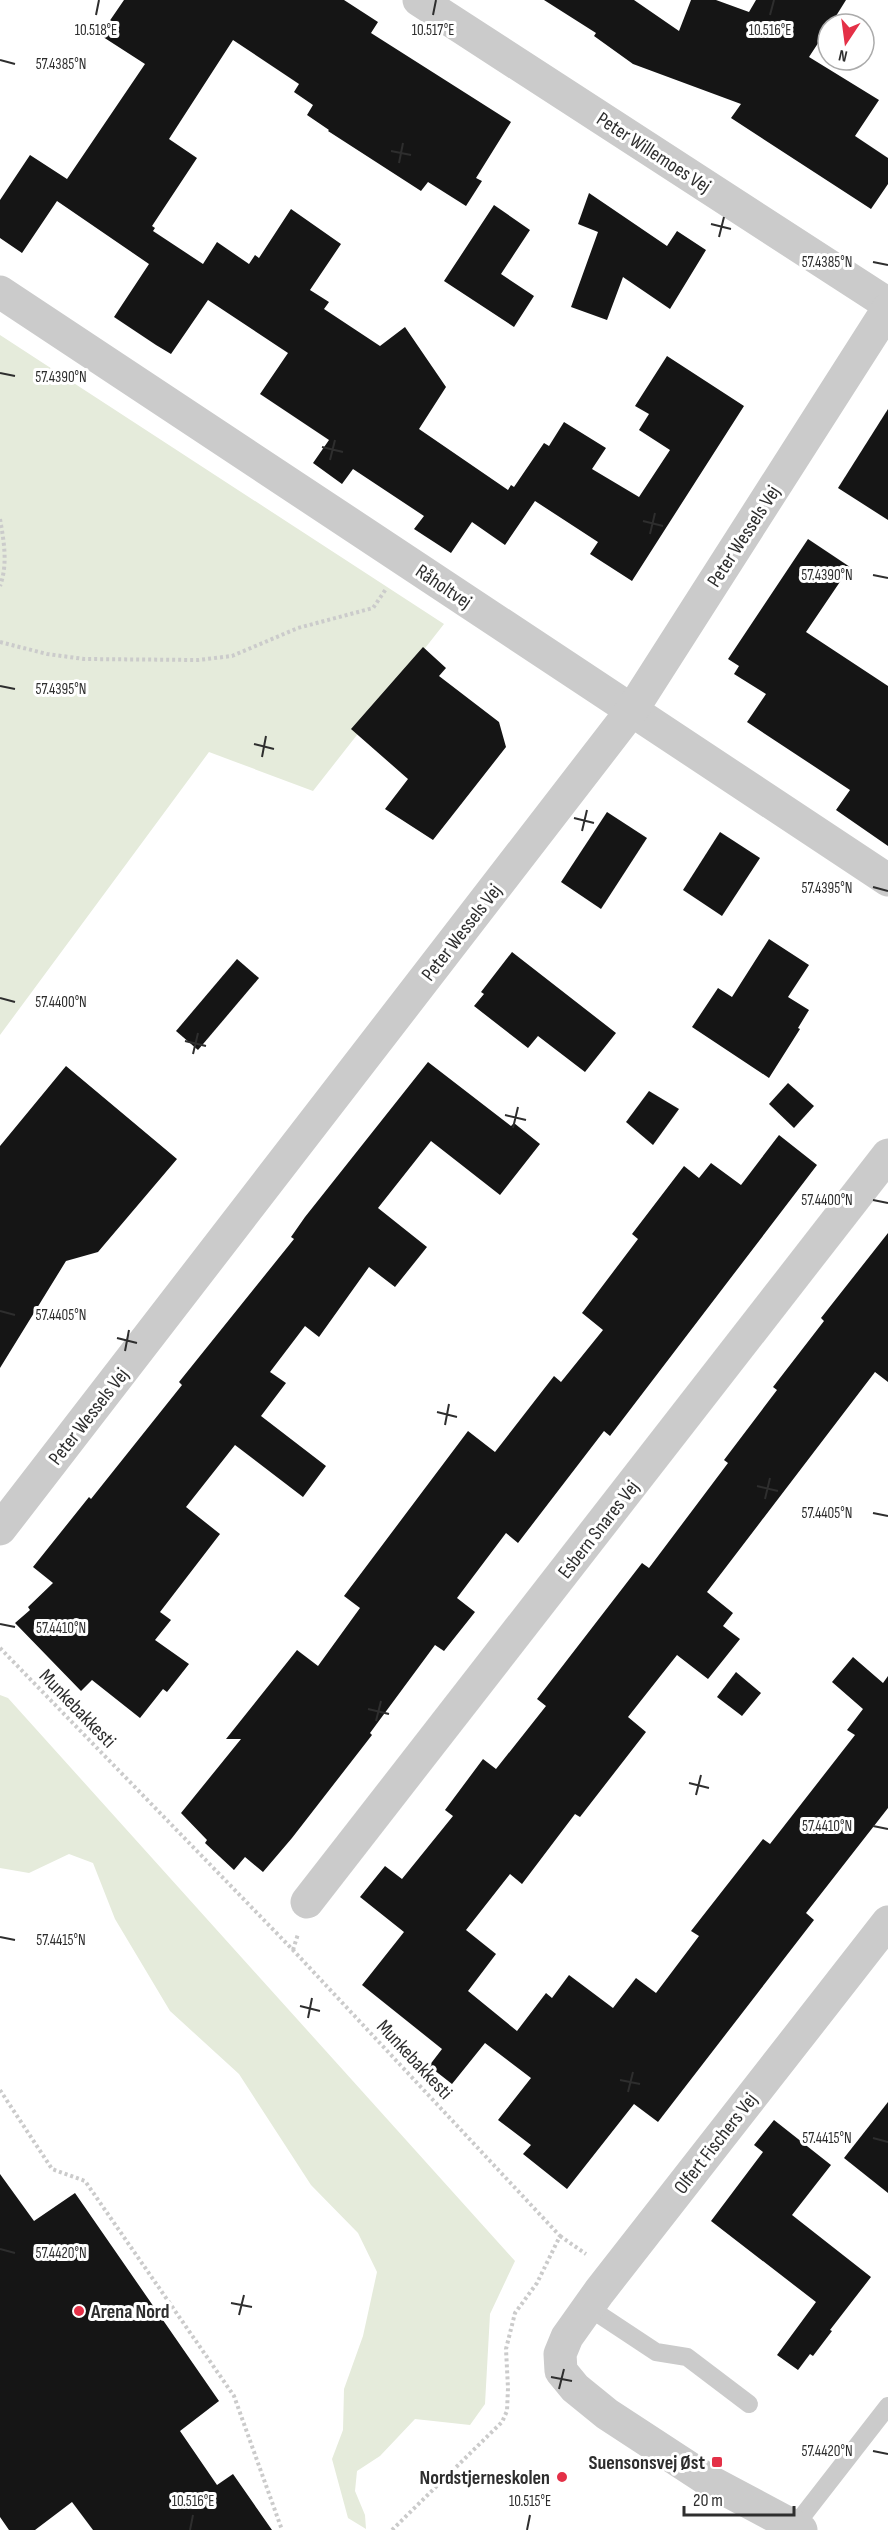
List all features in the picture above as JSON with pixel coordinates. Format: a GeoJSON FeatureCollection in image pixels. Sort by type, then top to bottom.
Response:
{"type":"FeatureCollection","features":[{"type":"Feature","properties":{"kind":"street","name":"Peter Willemoes Vej"},"geometry":{"type":"LineString","coordinates":[[419,0],[888,304]]}},
{"type":"Feature","properties":{"kind":"street","name":"Råholtvej"},"geometry":{"type":"LineString","coordinates":[[0,292],[888,880]]}},
{"type":"Feature","properties":{"kind":"street","name":"Peter Wessels Vej"},"geometry":{"type":"LineString","coordinates":[[0,1530],[632,710],[888,309]]}},
{"type":"Feature","properties":{"kind":"street","name":"Esbern Snares Vej"},"geometry":{"type":"LineString","coordinates":[[307,1902],[888,1155]]}},
{"type":"Feature","properties":{"kind":"street","name":"Olfert Fischers Vej"},"geometry":{"type":"LineString","coordinates":[[798,2528],[711,2482],[607,2414],[575,2388],[561,2371],[560,2354],[567,2337],[588,2307],[888,1922]]}},
{"type":"Feature","properties":{"kind":"lane"},"geometry":{"type":"LineString","coordinates":[[588,2307],[656,2352],[687,2357],[749,2404]]}},
{"type":"Feature","properties":{"kind":"lane"},"geometry":{"type":"LineString","coordinates":[[798,2528],[888,2406]]}},
{"type":"Feature","properties":{"kind":"path"},"geometry":{"type":"LineString","coordinates":[[0,519],[6,550],[0,586]]}},
{"type":"Feature","properties":{"kind":"path"},"geometry":{"type":"LineString","coordinates":[[0,642],[47,654],[84,660],[198,660],[232,656],[298,628],[373,608],[406,560]]}},
{"type":"Feature","properties":{"kind":"path","name":"Munkebakkesti"},"geometry":{"type":"LineString","coordinates":[[0,1648],[293,1950],[560,2236],[537,2283],[515,2313],[506,2349],[507,2411],[502,2422],[392,2530]]}},
{"type":"Feature","properties":{"kind":"path"},"geometry":{"type":"LineString","coordinates":[[0,2090],[52,2169],[85,2181],[234,2396],[282,2530]]}},
{"type":"Feature","properties":{"kind":"green space"},"geometry":{"type":"Polygon","coordinates":[[[0,335],[444,624],[313,791],[209,752],[0,1035],[0,335]]]}},
{"type":"Feature","properties":{"kind":"green space"},"geometry":{"type":"Polygon","coordinates":[[[0,1695],[8,1698],[515,2261],[490,2314],[485,2404],[470,2425],[415,2419],[380,2456],[357,2471],[355,2491],[365,2515],[366,2529],[348,2518],[332,2459],[343,2430],[344,2389],[363,2336],[377,2272],[358,2233],[311,2185],[239,2074],[170,2011],[115,1919],[93,1863],[69,1854],[29,1873],[0,1868],[0,1695]]]}},
{"type":"Feature","properties":{"kind":"building"},"geometry":{"type":"Polygon","coordinates":[[[124,0],[344,0],[378,22],[371,33],[511,122],[476,178],[482,181],[466,206],[428,182],[421,191],[328,131],[307,115],[313,105],[294,92],[299,84],[233,40],[169,139],[197,158],[152,226],[155,228],[153,231],[203,264],[217,242],[249,264],[255,255],[259,258],[291,209],[341,244],[310,290],[329,302],[324,309],[380,346],[405,327],[446,387],[419,429],[508,490],[511,485],[514,487],[544,443],[549,446],[564,422],[606,448],[592,469],[639,497],[670,450],[639,430],[649,414],[635,406],[667,356],[744,406],[632,581],[590,554],[598,542],[535,501],[505,545],[472,522],[451,553],[414,529],[424,516],[353,469],[342,484],[313,463],[329,440],[260,394],[288,353],[208,300],[171,354],[156,345],[114,317],[149,264],[57,201],[22,253],[0,238],[0,200],[30,155],[67,179],[145,64],[100,35],[124,0]]]}},
{"type":"Feature","properties":{"kind":"building"},"geometry":{"type":"Polygon","coordinates":[[[544,0],[634,0],[679,31],[691,0],[716,0],[749,12],[756,0],[846,0],[838,12],[816,12],[816,46],[809,57],[816,61],[816,72],[833,72],[879,100],[855,136],[888,158],[888,184],[871,209],[731,118],[741,104],[633,64],[594,36],[596,33],[544,0]]]}},
{"type":"Feature","properties":{"kind":"building"},"geometry":{"type":"Polygon","coordinates":[[[589,193],[667,246],[677,231],[706,250],[670,309],[623,277],[607,320],[571,307],[598,232],[578,224],[589,193]]]}},
{"type":"Feature","properties":{"kind":"building"},"geometry":{"type":"Polygon","coordinates":[[[494,205],[530,230],[501,274],[534,296],[514,327],[444,281],[494,205]]]}},
{"type":"Feature","properties":{"kind":"building"},"geometry":{"type":"Polygon","coordinates":[[[888,409],[888,520],[838,488],[888,409]]]}},
{"type":"Feature","properties":{"kind":"building"},"geometry":{"type":"Polygon","coordinates":[[[808,539],[850,567],[806,632],[888,686],[888,846],[836,810],[850,790],[747,722],[766,694],[734,674],[739,666],[728,659],[808,539]]]}},
{"type":"Feature","properties":{"kind":"building"},"geometry":{"type":"Polygon","coordinates":[[[423,647],[446,668],[439,676],[499,722],[506,747],[433,840],[385,809],[408,779],[351,729],[423,647]]]}},
{"type":"Feature","properties":{"kind":"building"},"geometry":{"type":"Polygon","coordinates":[[[607,812],[647,838],[601,909],[561,882],[607,812]]]}},
{"type":"Feature","properties":{"kind":"building"},"geometry":{"type":"Polygon","coordinates":[[[720,832],[760,858],[722,916],[683,890],[720,832]]]}},
{"type":"Feature","properties":{"kind":"building"},"geometry":{"type":"Polygon","coordinates":[[[769,939],[809,965],[788,997],[809,1010],[798,1028],[800,1029],[769,1078],[692,1027],[718,988],[732,997],[769,939]]]}},
{"type":"Feature","properties":{"kind":"building"},"geometry":{"type":"Polygon","coordinates":[[[512,952],[616,1033],[585,1072],[538,1036],[528,1048],[474,1006],[484,994],[481,992],[512,952]]]}},
{"type":"Feature","properties":{"kind":"building"},"geometry":{"type":"Polygon","coordinates":[[[237,959],[259,978],[198,1050],[176,1031],[237,959]]]}},
{"type":"Feature","properties":{"kind":"building"},"geometry":{"type":"Polygon","coordinates":[[[428,1062],[511,1126],[514,1123],[540,1144],[500,1195],[431,1141],[378,1208],[427,1247],[395,1287],[369,1267],[319,1337],[305,1326],[270,1372],[286,1383],[261,1416],[326,1466],[303,1497],[235,1445],[186,1507],[220,1534],[160,1612],[171,1620],[155,1640],[189,1664],[167,1692],[163,1689],[140,1718],[92,1680],[81,1691],[15,1623],[30,1610],[28,1607],[53,1583],[33,1567],[89,1497],[91,1499],[182,1385],[179,1382],[294,1239],[291,1237],[305,1217],[428,1062]]]}},
{"type":"Feature","properties":{"kind":"building"},"geometry":{"type":"Polygon","coordinates":[[[66,1066],[177,1159],[98,1252],[66,1261],[0,1368],[0,1146],[66,1066]]]}},
{"type":"Feature","properties":{"kind":"building"},"geometry":{"type":"Polygon","coordinates":[[[788,1083],[814,1106],[794,1128],[769,1104],[788,1083]]]}},
{"type":"Feature","properties":{"kind":"building"},"geometry":{"type":"Polygon","coordinates":[[[649,1091],[679,1109],[653,1145],[626,1122],[649,1091]]]}},
{"type":"Feature","properties":{"kind":"building"},"geometry":{"type":"Polygon","coordinates":[[[779,1135],[817,1165],[610,1436],[604,1431],[518,1543],[506,1533],[457,1598],[475,1612],[444,1651],[435,1645],[370,1733],[372,1735],[292,1838],[263,1872],[245,1857],[234,1870],[205,1843],[207,1840],[181,1813],[241,1739],[226,1739],[297,1650],[318,1666],[360,1608],[344,1596],[468,1431],[495,1452],[554,1376],[561,1382],[603,1330],[582,1313],[638,1239],[632,1234],[684,1166],[699,1178],[711,1163],[741,1185],[779,1135]]]}},
{"type":"Feature","properties":{"kind":"building"},"geometry":{"type":"Polygon","coordinates":[[[888,1233],[888,1382],[875,1372],[707,1592],[733,1613],[723,1626],[740,1639],[708,1679],[677,1655],[628,1717],[646,1732],[580,1817],[575,1814],[522,1884],[510,1874],[466,1930],[496,1954],[468,1991],[517,2031],[546,1993],[552,1998],[569,1975],[613,2008],[636,1978],[656,1993],[699,1936],[691,1931],[763,1839],[770,1844],[855,1735],[847,1730],[863,1709],[832,1682],[853,1657],[883,1683],[888,1676],[888,1808],[806,1913],[814,1920],[658,2122],[634,2104],[567,2189],[523,2154],[531,2145],[498,2120],[531,2078],[485,2043],[452,2084],[429,2066],[442,2049],[362,1985],[404,1932],[360,1897],[385,1866],[402,1879],[453,1816],[445,1810],[483,1759],[496,1769],[546,1706],[537,1699],[642,1563],[649,1568],[728,1463],[724,1460],[777,1390],[773,1387],[824,1321],[821,1318],[888,1233]]]}},
{"type":"Feature","properties":{"kind":"building"},"geometry":{"type":"Polygon","coordinates":[[[736,1672],[761,1693],[742,1716],[717,1697],[736,1672]]]}},
{"type":"Feature","properties":{"kind":"building"},"geometry":{"type":"Polygon","coordinates":[[[888,2102],[888,2193],[844,2158],[888,2102]]]}},
{"type":"Feature","properties":{"kind":"building"},"geometry":{"type":"Polygon","coordinates":[[[774,2120],[831,2165],[792,2215],[871,2277],[813,2356],[810,2354],[798,2370],[777,2355],[816,2302],[711,2221],[763,2152],[754,2145],[774,2120]]]}},
{"type":"Feature","properties":{"kind":"building","name":"Arena Nord"},"geometry":{"type":"Polygon","coordinates":[[[0,2174],[34,2221],[75,2193],[219,2401],[180,2431],[217,2485],[233,2474],[272,2530],[93,2530],[72,2502],[35,2530],[9,2530],[0,2517],[0,2174]]]}},
{"type":"Feature","properties":{"kind":"place","name":"Arena Nord"},"geometry":{"type":"Point","coordinates":[79,2311]}},
{"type":"Feature","properties":{"kind":"place","name":"Suensonsvej Øst"},"geometry":{"type":"Point","coordinates":[717,2462]}},
{"type":"Feature","properties":{"kind":"place","name":"Nordstjerneskolen"},"geometry":{"type":"Point","coordinates":[562,2477]}}]}
